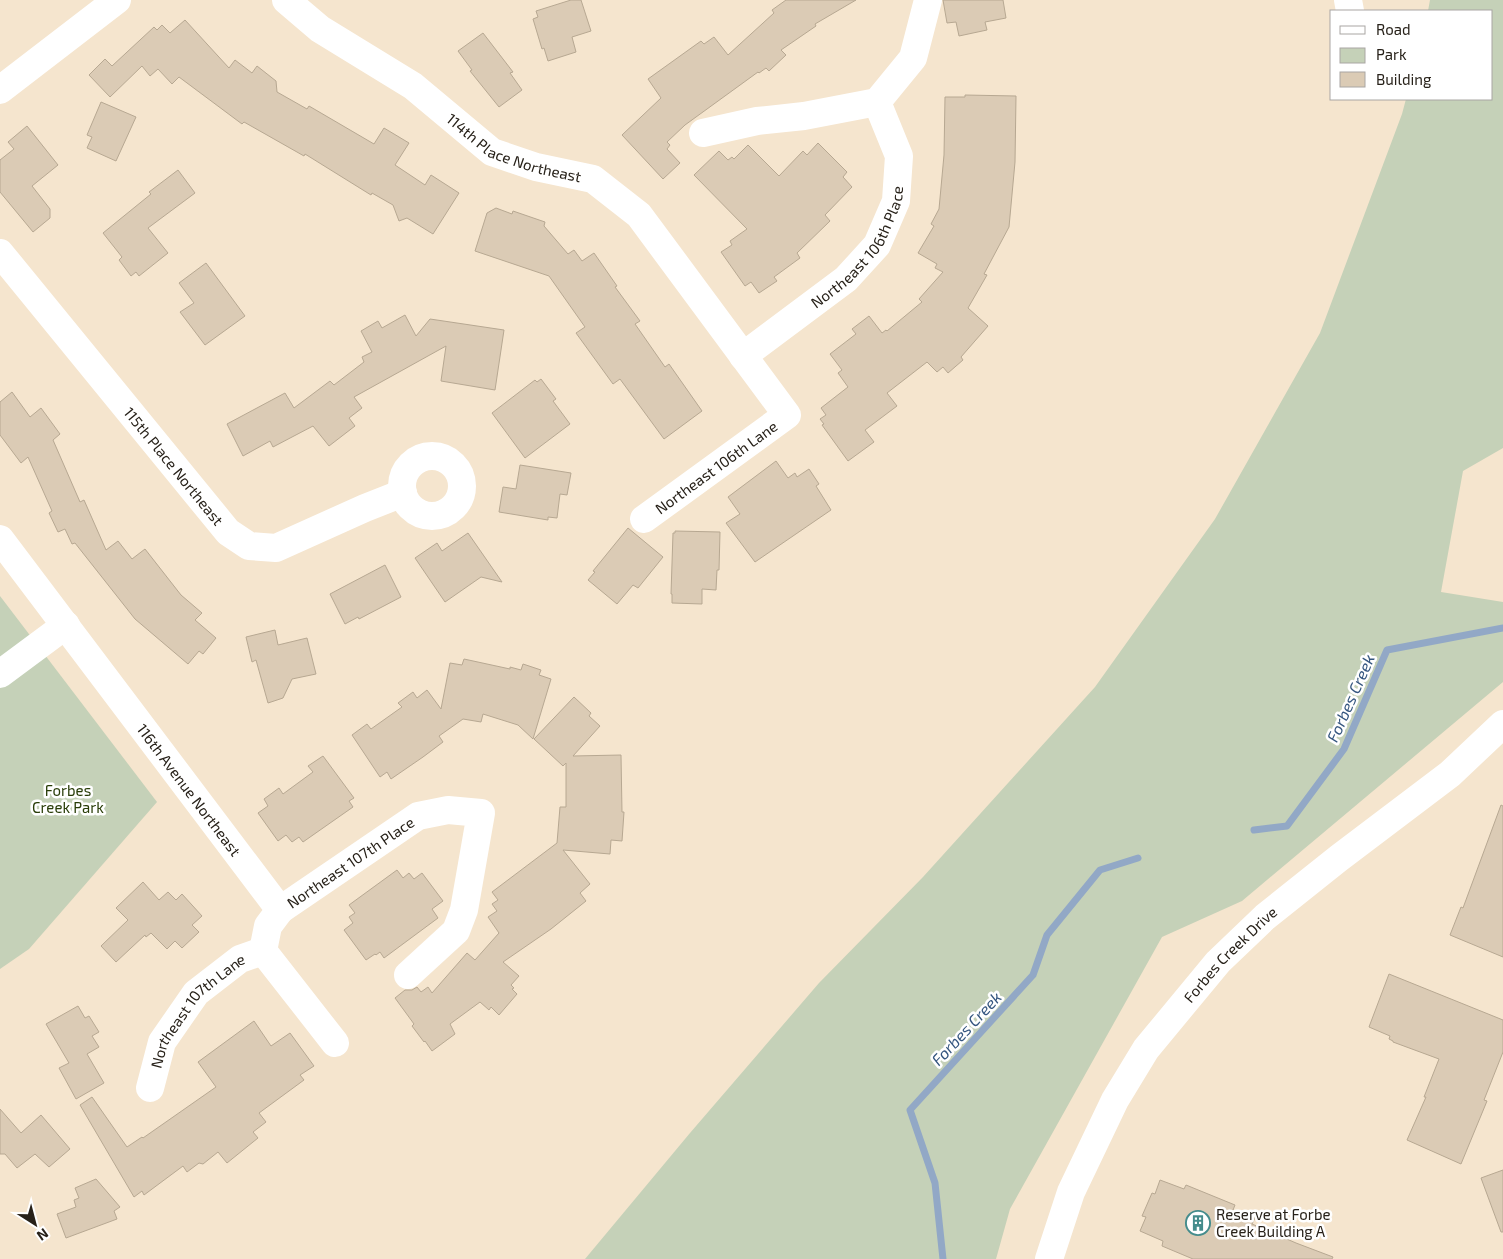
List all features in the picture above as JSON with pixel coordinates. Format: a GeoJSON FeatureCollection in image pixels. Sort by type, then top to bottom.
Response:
{"type":"FeatureCollection","features":[{"type":"Feature","properties":{"kind":"street"},"geometry":{"type":"LineString","coordinates":[[0,90],[117,0]]}},
{"type":"Feature","properties":{"kind":"street","name":"114th Place Northeast"},"geometry":{"type":"LineString","coordinates":[[286,0],[320,29],[413,86],[492,152],[536,167],[593,179],[639,215],[787,415]]}},
{"type":"Feature","properties":{"kind":"street"},"geometry":{"type":"LineString","coordinates":[[703,133],[757,121],[804,116],[878,102],[913,58],[928,0]]}},
{"type":"Feature","properties":{"kind":"street","name":"Northeast 106th Place"},"geometry":{"type":"LineString","coordinates":[[743,356],[846,280],[877,245],[896,201],[899,156],[878,102]]}},
{"type":"Feature","properties":{"kind":"street","name":"115th Place Northeast"},"geometry":{"type":"LineString","coordinates":[[0,253],[228,532],[249,546],[276,548],[365,508],[403,494]]}},
{"type":"Feature","properties":{"kind":"street","name":"Northeast 106th Lane"},"geometry":{"type":"LineString","coordinates":[[644,519],[787,415]]}},
{"type":"Feature","properties":{"kind":"street","name":"116th Avenue Northeast"},"geometry":{"type":"LineString","coordinates":[[0,539],[280,910]]}},
{"type":"Feature","properties":{"kind":"street"},"geometry":{"type":"LineString","coordinates":[[0,674],[66,625]]}},
{"type":"Feature","properties":{"kind":"street","name":"Forbes Creek Drive"},"geometry":{"type":"LineString","coordinates":[[1049,1259],[1070,1192],[1115,1100],[1146,1049],[1218,962],[1265,917],[1450,774],[1503,724]]}},
{"type":"Feature","properties":{"kind":"street","name":"Northeast 107th Place"},"geometry":{"type":"LineString","coordinates":[[280,910],[418,816],[448,810],[481,813],[464,910],[456,930],[408,975]]}},
{"type":"Feature","properties":{"kind":"street"},"geometry":{"type":"LineString","coordinates":[[280,910],[268,926],[263,951],[335,1043]]}},
{"type":"Feature","properties":{"kind":"street","name":"Northeast 107th Lane"},"geometry":{"type":"LineString","coordinates":[[150,1088],[162,1042],[196,993],[240,959],[263,951]]}},
{"type":"Feature","properties":{"kind":"green space"},"geometry":{"type":"Polygon","coordinates":[[[1430,0],[1503,0],[1503,448],[1463,471],[1441,592],[1503,602],[1503,682],[1242,901],[1162,937],[1010,1209],[996,1259],[585,1259],[819,983],[923,877],[1095,687],[1215,519],[1320,333],[1406,100],[1493,100],[1493,10],[1428,10],[1430,0]]]}},
{"type":"Feature","properties":{"kind":"green space","name":"Forbes Creek Park"},"geometry":{"type":"Polygon","coordinates":[[[0,596],[157,802],[29,949],[0,969],[0,596]]]}},
{"type":"Feature","properties":{"kind":"building"},"geometry":{"type":"Polygon","coordinates":[[[571,0],[581,0],[591,31],[572,37],[576,52],[548,61],[544,48],[542,49],[533,19],[538,17],[536,11],[571,0]]]}},
{"type":"Feature","properties":{"kind":"building"},"geometry":{"type":"Polygon","coordinates":[[[786,0],[856,0],[815,24],[816,26],[781,50],[786,55],[769,71],[766,68],[758,72],[685,125],[667,142],[670,145],[667,149],[680,163],[663,179],[622,135],[661,98],[648,79],[701,41],[704,44],[714,37],[728,55],[774,13],[772,10],[786,0]]]}},
{"type":"Feature","properties":{"kind":"building"},"geometry":{"type":"Polygon","coordinates":[[[943,0],[1003,0],[1006,18],[985,22],[987,30],[959,36],[956,22],[947,23],[943,0]]]}},
{"type":"Feature","properties":{"kind":"building"},"geometry":{"type":"Polygon","coordinates":[[[185,20],[229,68],[235,60],[252,73],[257,66],[276,81],[277,92],[307,109],[309,106],[374,144],[384,128],[409,143],[395,165],[425,185],[431,175],[459,193],[433,234],[407,218],[399,221],[393,205],[372,193],[371,195],[305,154],[304,156],[244,122],[242,124],[179,77],[172,84],[158,69],[150,76],[142,66],[110,97],[89,75],[105,59],[112,66],[154,27],[157,30],[162,25],[170,33],[185,20]]]}},
{"type":"Feature","properties":{"kind":"building"},"geometry":{"type":"Polygon","coordinates":[[[483,33],[513,72],[510,73],[522,90],[499,107],[470,71],[472,70],[458,51],[483,33]]]}},
{"type":"Feature","properties":{"kind":"building"},"geometry":{"type":"Polygon","coordinates":[[[965,95],[1016,96],[1015,162],[1009,227],[984,274],[987,275],[968,308],[988,326],[961,357],[963,360],[948,373],[943,367],[937,372],[927,362],[887,393],[897,406],[865,430],[874,442],[848,461],[822,425],[824,424],[820,419],[826,415],[821,408],[848,387],[838,373],[842,370],[830,354],[856,334],[852,329],[869,316],[882,333],[887,331],[922,302],[919,299],[943,272],[935,268],[937,264],[918,253],[934,226],[931,224],[939,209],[944,155],[945,97],[965,97],[965,95]]]}},
{"type":"Feature","properties":{"kind":"building"},"geometry":{"type":"Polygon","coordinates":[[[101,102],[136,117],[116,161],[87,148],[92,137],[87,135],[101,102]]]}},
{"type":"Feature","properties":{"kind":"building"},"geometry":{"type":"Polygon","coordinates":[[[27,126],[58,165],[32,186],[50,209],[50,218],[33,232],[0,192],[0,160],[14,149],[8,142],[27,126]]]}},
{"type":"Feature","properties":{"kind":"building"},"geometry":{"type":"Polygon","coordinates":[[[818,143],[847,172],[843,177],[852,187],[825,215],[830,221],[797,253],[800,258],[774,277],[777,281],[759,293],[751,282],[745,286],[721,252],[732,245],[730,241],[747,229],[694,175],[719,151],[728,160],[732,157],[734,159],[748,145],[779,176],[803,151],[807,155],[818,143]]]}},
{"type":"Feature","properties":{"kind":"building"},"geometry":{"type":"Polygon","coordinates":[[[178,170],[195,193],[148,228],[168,253],[139,276],[136,272],[131,276],[119,260],[122,257],[103,233],[151,194],[149,192],[178,170]]]}},
{"type":"Feature","properties":{"kind":"building"},"geometry":{"type":"Polygon","coordinates":[[[496,208],[512,214],[513,211],[545,222],[544,226],[568,254],[574,250],[582,261],[594,253],[617,286],[615,287],[640,321],[635,324],[665,367],[669,364],[702,411],[664,439],[620,379],[613,384],[576,333],[585,327],[549,276],[475,251],[487,213],[496,208]]]}},
{"type":"Feature","properties":{"kind":"building"},"geometry":{"type":"Polygon","coordinates":[[[206,263],[245,316],[205,345],[180,312],[194,303],[179,283],[206,263]]]}},
{"type":"Feature","properties":{"kind":"building"},"geometry":{"type":"Polygon","coordinates":[[[405,315],[416,336],[430,319],[504,330],[495,390],[441,381],[446,346],[354,397],[362,408],[349,418],[355,426],[329,446],[313,426],[273,447],[270,441],[243,456],[227,424],[285,393],[294,408],[330,381],[334,385],[364,362],[362,357],[372,352],[361,331],[378,321],[382,328],[405,315]]]}},
{"type":"Feature","properties":{"kind":"building"},"geometry":{"type":"Polygon","coordinates":[[[541,379],[556,399],[553,401],[570,424],[525,458],[492,413],[535,380],[537,382],[541,379]]]}},
{"type":"Feature","properties":{"kind":"building"},"geometry":{"type":"Polygon","coordinates":[[[12,392],[30,417],[41,408],[60,434],[53,440],[80,502],[84,500],[106,550],[118,541],[132,559],[145,549],[181,595],[202,613],[195,620],[216,638],[203,654],[199,651],[188,664],[135,619],[75,543],[72,544],[65,529],[58,532],[49,513],[52,511],[28,457],[21,463],[0,435],[0,402],[12,392]]]}},
{"type":"Feature","properties":{"kind":"building"},"geometry":{"type":"Polygon","coordinates":[[[776,461],[788,478],[795,473],[797,477],[809,469],[819,484],[816,486],[831,510],[755,562],[726,523],[740,514],[728,497],[776,461]]]}},
{"type":"Feature","properties":{"kind":"building"},"geometry":{"type":"Polygon","coordinates":[[[520,465],[571,473],[567,495],[560,494],[557,518],[548,517],[548,520],[499,512],[503,487],[516,489],[520,465]]]}},
{"type":"Feature","properties":{"kind":"building"},"geometry":{"type":"Polygon","coordinates":[[[628,528],[663,557],[638,588],[633,585],[617,604],[588,580],[595,572],[593,571],[628,528]]]}},
{"type":"Feature","properties":{"kind":"building"},"geometry":{"type":"Polygon","coordinates":[[[675,531],[720,532],[719,570],[717,570],[716,590],[702,589],[702,604],[672,603],[673,533],[675,531]]]}},
{"type":"Feature","properties":{"kind":"building"},"geometry":{"type":"Polygon","coordinates":[[[468,533],[502,582],[481,577],[445,602],[415,558],[437,543],[442,551],[468,533]]]}},
{"type":"Feature","properties":{"kind":"building"},"geometry":{"type":"Polygon","coordinates":[[[385,565],[401,597],[359,619],[358,617],[345,624],[330,594],[385,565]]]}},
{"type":"Feature","properties":{"kind":"building"},"geometry":{"type":"Polygon","coordinates":[[[275,630],[278,645],[307,638],[316,674],[292,679],[283,698],[268,703],[256,660],[252,662],[246,637],[275,630]]]}},
{"type":"Feature","properties":{"kind":"building"},"geometry":{"type":"Polygon","coordinates":[[[464,659],[521,670],[523,664],[541,670],[539,675],[551,679],[533,739],[518,725],[483,714],[481,722],[463,719],[439,736],[443,742],[391,779],[387,772],[380,777],[352,735],[367,724],[371,729],[402,707],[398,703],[413,692],[417,698],[427,690],[441,709],[450,663],[462,665],[464,659]]]}},
{"type":"Feature","properties":{"kind":"building"},"geometry":{"type":"Polygon","coordinates":[[[574,697],[591,713],[589,716],[600,726],[573,756],[621,755],[622,812],[624,812],[622,841],[611,840],[610,854],[563,850],[590,884],[580,893],[586,901],[551,929],[503,962],[519,976],[511,985],[517,994],[499,1015],[491,1007],[489,1010],[480,1002],[450,1024],[455,1034],[432,1051],[412,1026],[414,1024],[395,998],[405,990],[412,990],[417,987],[421,992],[428,987],[432,993],[467,953],[475,960],[499,933],[488,917],[497,911],[492,904],[498,900],[492,892],[557,843],[560,807],[566,807],[566,763],[563,766],[534,739],[574,697]]]}},
{"type":"Feature","properties":{"kind":"building"},"geometry":{"type":"Polygon","coordinates":[[[323,756],[354,798],[349,801],[353,807],[303,842],[299,837],[292,842],[286,835],[278,841],[258,813],[268,806],[264,799],[279,788],[283,794],[313,772],[308,766],[323,756]]]}},
{"type":"Feature","properties":{"kind":"building"},"geometry":{"type":"Polygon","coordinates":[[[1501,805],[1503,806],[1503,957],[1450,935],[1461,907],[1463,908],[1501,805]]]}},
{"type":"Feature","properties":{"kind":"building"},"geometry":{"type":"Polygon","coordinates":[[[397,870],[403,878],[409,873],[414,879],[422,873],[443,901],[432,909],[438,918],[384,958],[380,952],[366,960],[344,930],[353,923],[349,917],[355,913],[349,905],[397,870]]]}},
{"type":"Feature","properties":{"kind":"building"},"geometry":{"type":"Polygon","coordinates":[[[143,882],[159,900],[168,892],[176,900],[182,894],[202,916],[192,925],[199,932],[182,948],[175,941],[167,949],[151,933],[146,937],[145,935],[116,962],[101,946],[128,920],[116,908],[143,882]]]}},
{"type":"Feature","properties":{"kind":"building"},"geometry":{"type":"Polygon","coordinates":[[[1389,974],[1503,1020],[1503,1052],[1484,1100],[1487,1101],[1461,1164],[1407,1140],[1426,1097],[1424,1097],[1439,1059],[1393,1042],[1389,1039],[1390,1036],[1369,1027],[1389,974]]]}},
{"type":"Feature","properties":{"kind":"building"},"geometry":{"type":"Polygon","coordinates":[[[78,1006],[85,1018],[89,1016],[99,1032],[92,1036],[99,1047],[87,1054],[104,1083],[76,1099],[59,1068],[69,1063],[46,1024],[78,1006]]]}},
{"type":"Feature","properties":{"kind":"building"},"geometry":{"type":"Polygon","coordinates":[[[254,1021],[271,1046],[290,1033],[314,1066],[300,1075],[304,1080],[259,1113],[266,1122],[253,1132],[258,1138],[227,1163],[218,1152],[203,1164],[199,1163],[187,1172],[183,1166],[144,1195],[142,1191],[134,1197],[80,1105],[92,1097],[127,1147],[216,1087],[198,1062],[254,1021]]]}},
{"type":"Feature","properties":{"kind":"building"},"geometry":{"type":"Polygon","coordinates":[[[0,1109],[21,1133],[41,1115],[70,1149],[49,1167],[35,1154],[17,1168],[5,1154],[0,1154],[0,1109]]]}},
{"type":"Feature","properties":{"kind":"building"},"geometry":{"type":"Polygon","coordinates":[[[1503,1170],[1503,1232],[1501,1232],[1481,1178],[1503,1170]]]}},
{"type":"Feature","properties":{"kind":"building"},"geometry":{"type":"Polygon","coordinates":[[[96,1179],[120,1207],[114,1211],[117,1219],[66,1238],[57,1214],[76,1207],[74,1200],[79,1198],[75,1188],[96,1179]]]}},
{"type":"Feature","properties":{"kind":"building","name":"Reserve at Forbe Creek Building A"},"geometry":{"type":"Polygon","coordinates":[[[1160,1180],[1184,1189],[1186,1185],[1235,1205],[1233,1210],[1255,1218],[1252,1224],[1333,1257],[1332,1259],[1193,1259],[1162,1246],[1163,1241],[1140,1231],[1146,1217],[1142,1216],[1152,1193],[1155,1194],[1160,1180]]]}},
{"type":"Feature","properties":{"kind":"waterway","name":"Forbes Creek"},"geometry":{"type":"LineString","coordinates":[[1254,830],[1287,826],[1344,749],[1387,650],[1503,628]]}},
{"type":"Feature","properties":{"kind":"waterway","name":"Forbes Creek"},"geometry":{"type":"LineString","coordinates":[[943,1259],[935,1183],[910,1110],[1033,975],[1047,935],[1100,870],[1138,858]]}},
{"type":"Feature","properties":{"kind":"place","name":"Reserve at Forbe Creek Building A"},"geometry":{"type":"Point","coordinates":[1198,1223]}}]}
